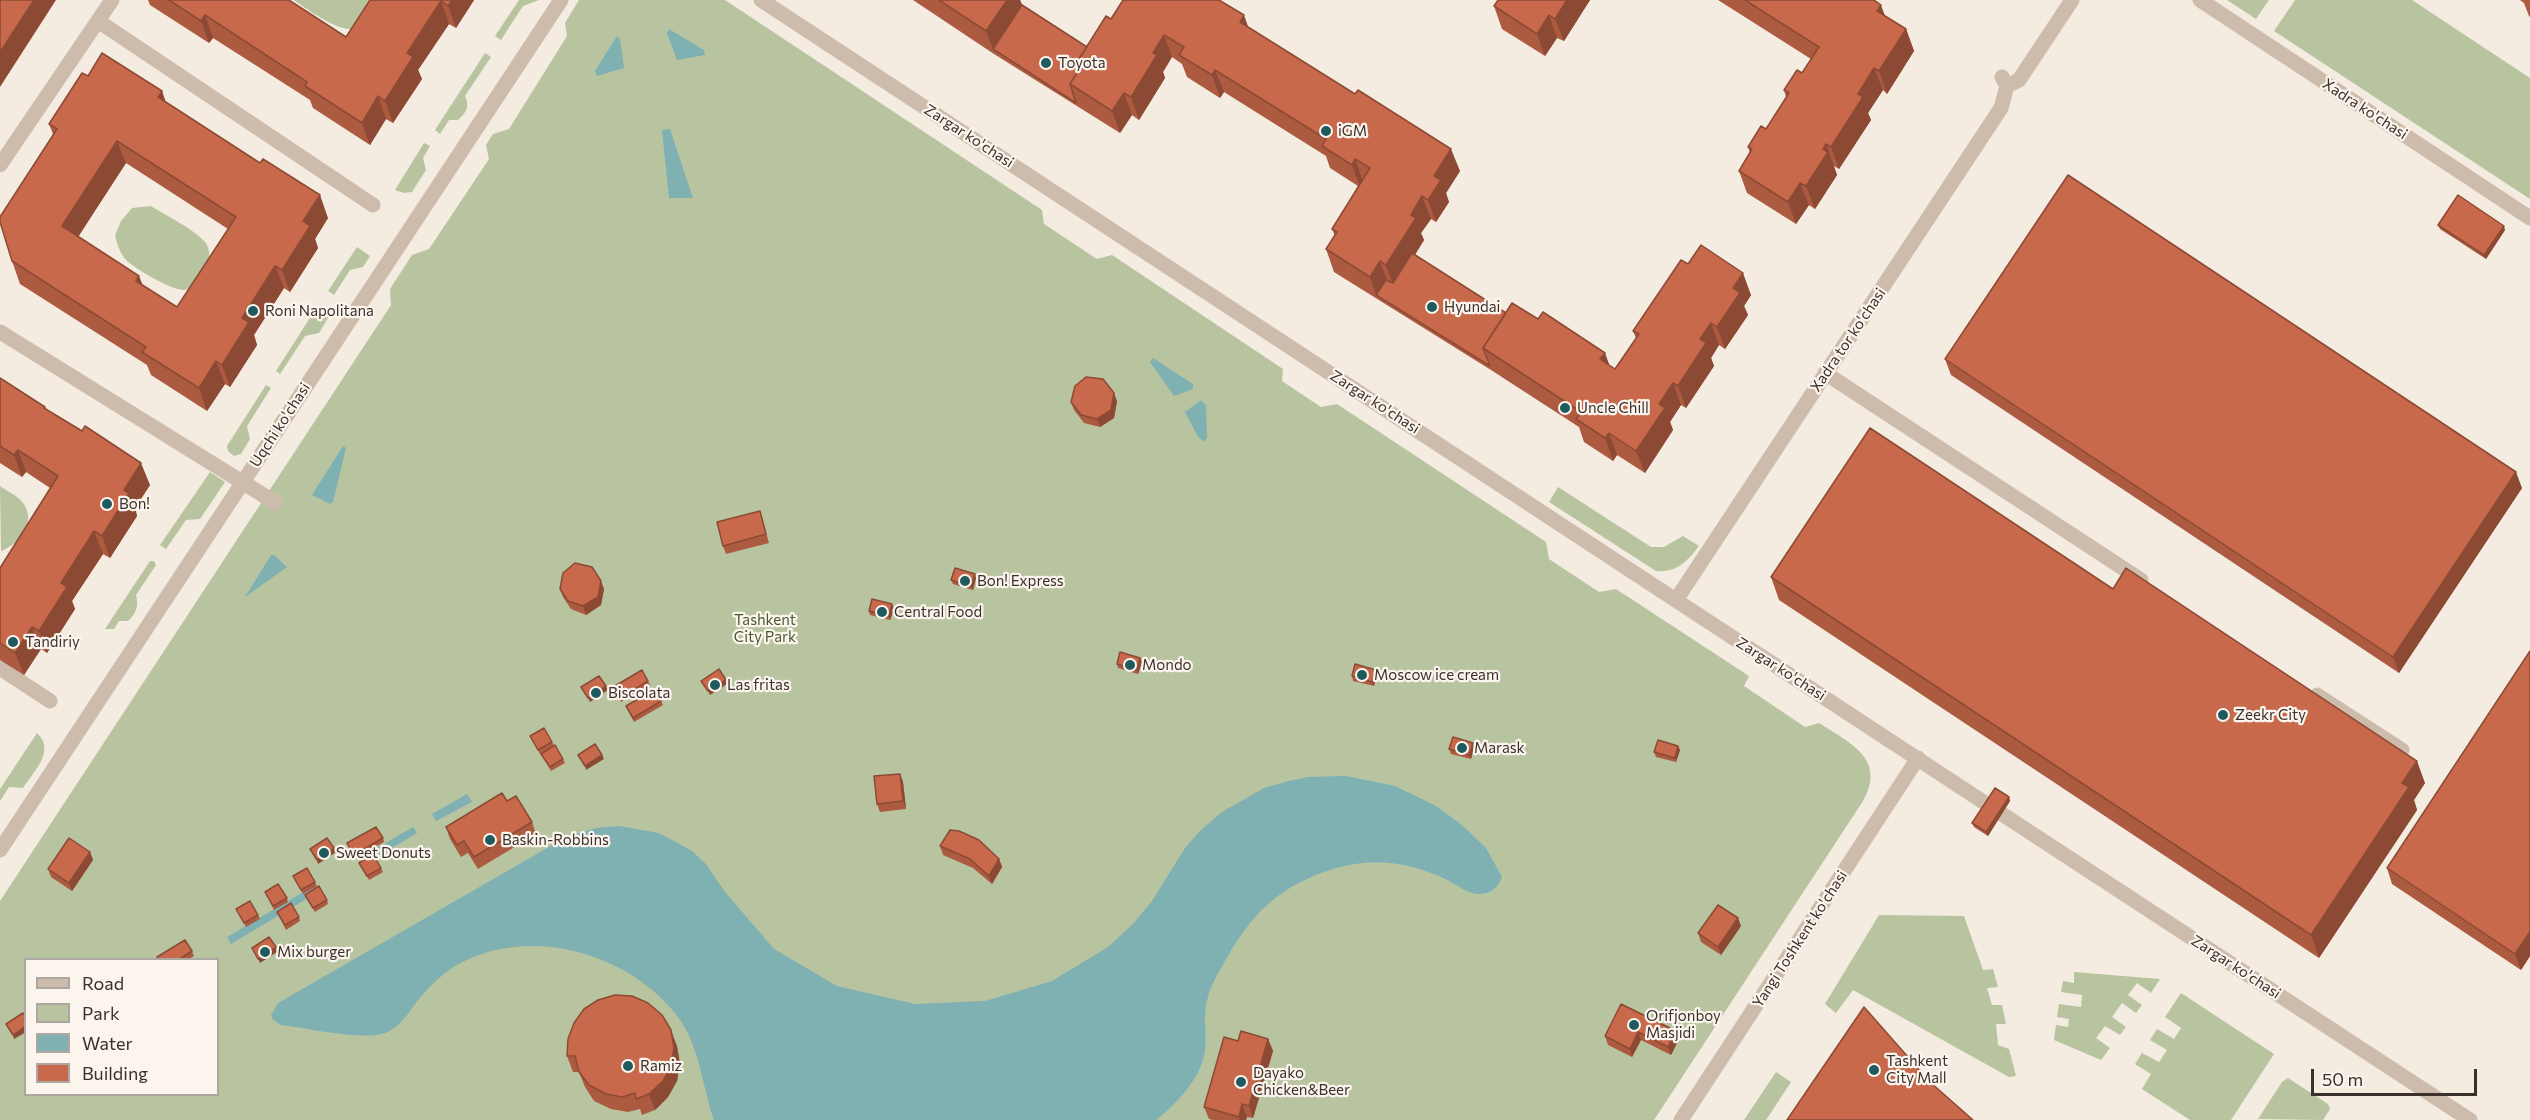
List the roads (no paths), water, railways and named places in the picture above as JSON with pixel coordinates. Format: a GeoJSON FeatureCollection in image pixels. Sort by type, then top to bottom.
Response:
{"type":"FeatureCollection","features":[{"type":"Feature","properties":{"kind":"street"},"geometry":{"type":"LineString","coordinates":[[0,165],[112,0]]}},
{"type":"Feature","properties":{"kind":"street","name":"Uqchi ko'chasi"},"geometry":{"type":"LineString","coordinates":[[0,850],[561,0]]}},
{"type":"Feature","properties":{"kind":"street","name":"Zargar ko'chasi"},"geometry":{"type":"LineString","coordinates":[[761,0],[1988,805]]}},
{"type":"Feature","properties":{"kind":"street","name":"Xadra tor ko'chasi"},"geometry":{"type":"LineString","coordinates":[[1676,600],[2001,108],[2004,82],[2019,80],[2072,0]]}},
{"type":"Feature","properties":{"kind":"street","name":"Xadra ko'chasi"},"geometry":{"type":"LineString","coordinates":[[2200,0],[2530,218]]}},
{"type":"Feature","properties":{"kind":"street"},"geometry":{"type":"LineString","coordinates":[[98,21],[373,205]]}},
{"type":"Feature","properties":{"kind":"street"},"geometry":{"type":"LineString","coordinates":[[0,332],[276,503]]}},
{"type":"Feature","properties":{"kind":"street"},"geometry":{"type":"LineString","coordinates":[[1825,373],[2153,588]]}},
{"type":"Feature","properties":{"kind":"street"},"geometry":{"type":"LineString","coordinates":[[0,668],[50,701]]}},
{"type":"Feature","properties":{"kind":"street"},"geometry":{"type":"LineString","coordinates":[[2302,685],[2402,750]]}},
{"type":"Feature","properties":{"kind":"street","name":"Yangi Toshkent ko'chasi"},"geometry":{"type":"LineString","coordinates":[[1681,1120],[1918,758]]}},
{"type":"Feature","properties":{"kind":"street","name":"Zargar ko'chasi"},"geometry":{"type":"LineString","coordinates":[[2002,814],[2470,1120]]}},
{"type":"Feature","properties":{"kind":"water"},"geometry":{"type":"Polygon","coordinates":[[[669,29],[704,50],[705,55],[677,60],[667,33],[669,29]]]}},
{"type":"Feature","properties":{"kind":"water"},"geometry":{"type":"Polygon","coordinates":[[[617,36],[620,39],[624,68],[597,76],[595,71],[617,36]]]}},
{"type":"Feature","properties":{"kind":"water"},"geometry":{"type":"Polygon","coordinates":[[[670,129],[693,198],[669,198],[662,130],[670,129]]]}},
{"type":"Feature","properties":{"kind":"water"},"geometry":{"type":"Polygon","coordinates":[[[1153,358],[1193,384],[1193,389],[1174,396],[1150,362],[1153,358]]]}},
{"type":"Feature","properties":{"kind":"water"},"geometry":{"type":"Polygon","coordinates":[[[1201,400],[1206,405],[1207,438],[1204,442],[1197,435],[1185,412],[1201,400]]]}},
{"type":"Feature","properties":{"kind":"water"},"geometry":{"type":"Polygon","coordinates":[[[343,446],[346,448],[333,502],[330,504],[312,495],[343,446]]]}},
{"type":"Feature","properties":{"kind":"water"},"geometry":{"type":"Polygon","coordinates":[[[271,555],[287,567],[245,597],[271,555]]]}},
{"type":"Feature","properties":{"kind":"water"},"geometry":{"type":"Polygon","coordinates":[[[1346,776],[1395,786],[1436,806],[1462,825],[1486,848],[1502,877],[1500,881],[1490,892],[1474,893],[1423,870],[1373,862],[1339,867],[1305,880],[1279,895],[1257,915],[1231,950],[1212,986],[1207,1001],[1205,1053],[1200,1069],[1184,1093],[1156,1120],[714,1120],[691,1041],[678,1017],[658,995],[633,976],[606,962],[576,952],[546,947],[515,947],[485,953],[457,965],[444,973],[407,1015],[392,1030],[385,1033],[349,1035],[281,1025],[273,1020],[271,1015],[278,1003],[568,836],[596,828],[619,826],[659,833],[692,851],[706,864],[725,892],[774,949],[837,986],[915,1004],[985,1001],[1052,981],[1108,947],[1133,924],[1152,901],[1185,848],[1222,812],[1264,788],[1308,777],[1346,776]]]}},
{"type":"Feature","properties":{"kind":"water"},"geometry":{"type":"Polygon","coordinates":[[[467,794],[472,802],[436,821],[432,814],[467,794]]]}},
{"type":"Feature","properties":{"kind":"water"},"geometry":{"type":"Polygon","coordinates":[[[413,827],[417,833],[362,866],[358,859],[413,827]]]}},
{"type":"Feature","properties":{"kind":"water"},"geometry":{"type":"Polygon","coordinates":[[[315,885],[318,892],[231,944],[227,937],[315,885]]]}},
{"type":"Feature","properties":{"kind":"place","name":"Toyota"},"geometry":{"type":"Point","coordinates":[1046,63]}},
{"type":"Feature","properties":{"kind":"place","name":"iGM"},"geometry":{"type":"Point","coordinates":[1326,131]}},
{"type":"Feature","properties":{"kind":"place","name":"Hyundai"},"geometry":{"type":"Point","coordinates":[1432,307]}},
{"type":"Feature","properties":{"kind":"place","name":"Roni Napolitana"},"geometry":{"type":"Point","coordinates":[253,311]}},
{"type":"Feature","properties":{"kind":"place","name":"Uncle Chill"},"geometry":{"type":"Point","coordinates":[1565,408]}},
{"type":"Feature","properties":{"kind":"place","name":"Bon!"},"geometry":{"type":"Point","coordinates":[107,504]}},
{"type":"Feature","properties":{"kind":"place","name":"Bon! Express"},"geometry":{"type":"Point","coordinates":[965,581]}},
{"type":"Feature","properties":{"kind":"place","name":"Central Food"},"geometry":{"type":"Point","coordinates":[882,612]}},
{"type":"Feature","properties":{"kind":"place","name":"Tandiriy"},"geometry":{"type":"Point","coordinates":[13,642]}},
{"type":"Feature","properties":{"kind":"place","name":"Mondo"},"geometry":{"type":"Point","coordinates":[1130,665]}},
{"type":"Feature","properties":{"kind":"place","name":"Moscow ice cream"},"geometry":{"type":"Point","coordinates":[1362,675]}},
{"type":"Feature","properties":{"kind":"place","name":"Las fritas"},"geometry":{"type":"Point","coordinates":[715,685]}},
{"type":"Feature","properties":{"kind":"place","name":"Biscolata"},"geometry":{"type":"Point","coordinates":[596,693]}},
{"type":"Feature","properties":{"kind":"place","name":"Zeekr City"},"geometry":{"type":"Point","coordinates":[2223,715]}},
{"type":"Feature","properties":{"kind":"place","name":"Marask"},"geometry":{"type":"Point","coordinates":[1462,748]}},
{"type":"Feature","properties":{"kind":"place","name":"Baskin-Robbins"},"geometry":{"type":"Point","coordinates":[490,840]}},
{"type":"Feature","properties":{"kind":"place","name":"Sweet Donuts"},"geometry":{"type":"Point","coordinates":[324,853]}},
{"type":"Feature","properties":{"kind":"place","name":"Mix burger"},"geometry":{"type":"Point","coordinates":[265,952]}},
{"type":"Feature","properties":{"kind":"place","name":"Orifjonboy Masjidi"},"geometry":{"type":"Point","coordinates":[1634,1025]}},
{"type":"Feature","properties":{"kind":"place","name":"Ramiz"},"geometry":{"type":"Point","coordinates":[628,1066]}},
{"type":"Feature","properties":{"kind":"place","name":"Tashkent City Mall"},"geometry":{"type":"Point","coordinates":[1874,1070]}},
{"type":"Feature","properties":{"kind":"place","name":"Dayako Chicken&Beer"},"geometry":{"type":"Point","coordinates":[1241,1082]}},
{"type":"Feature","properties":{"kind":"park label","name":"Tashkent City Park"},"geometry":{"type":"Point","coordinates":[765,628]}}]}
